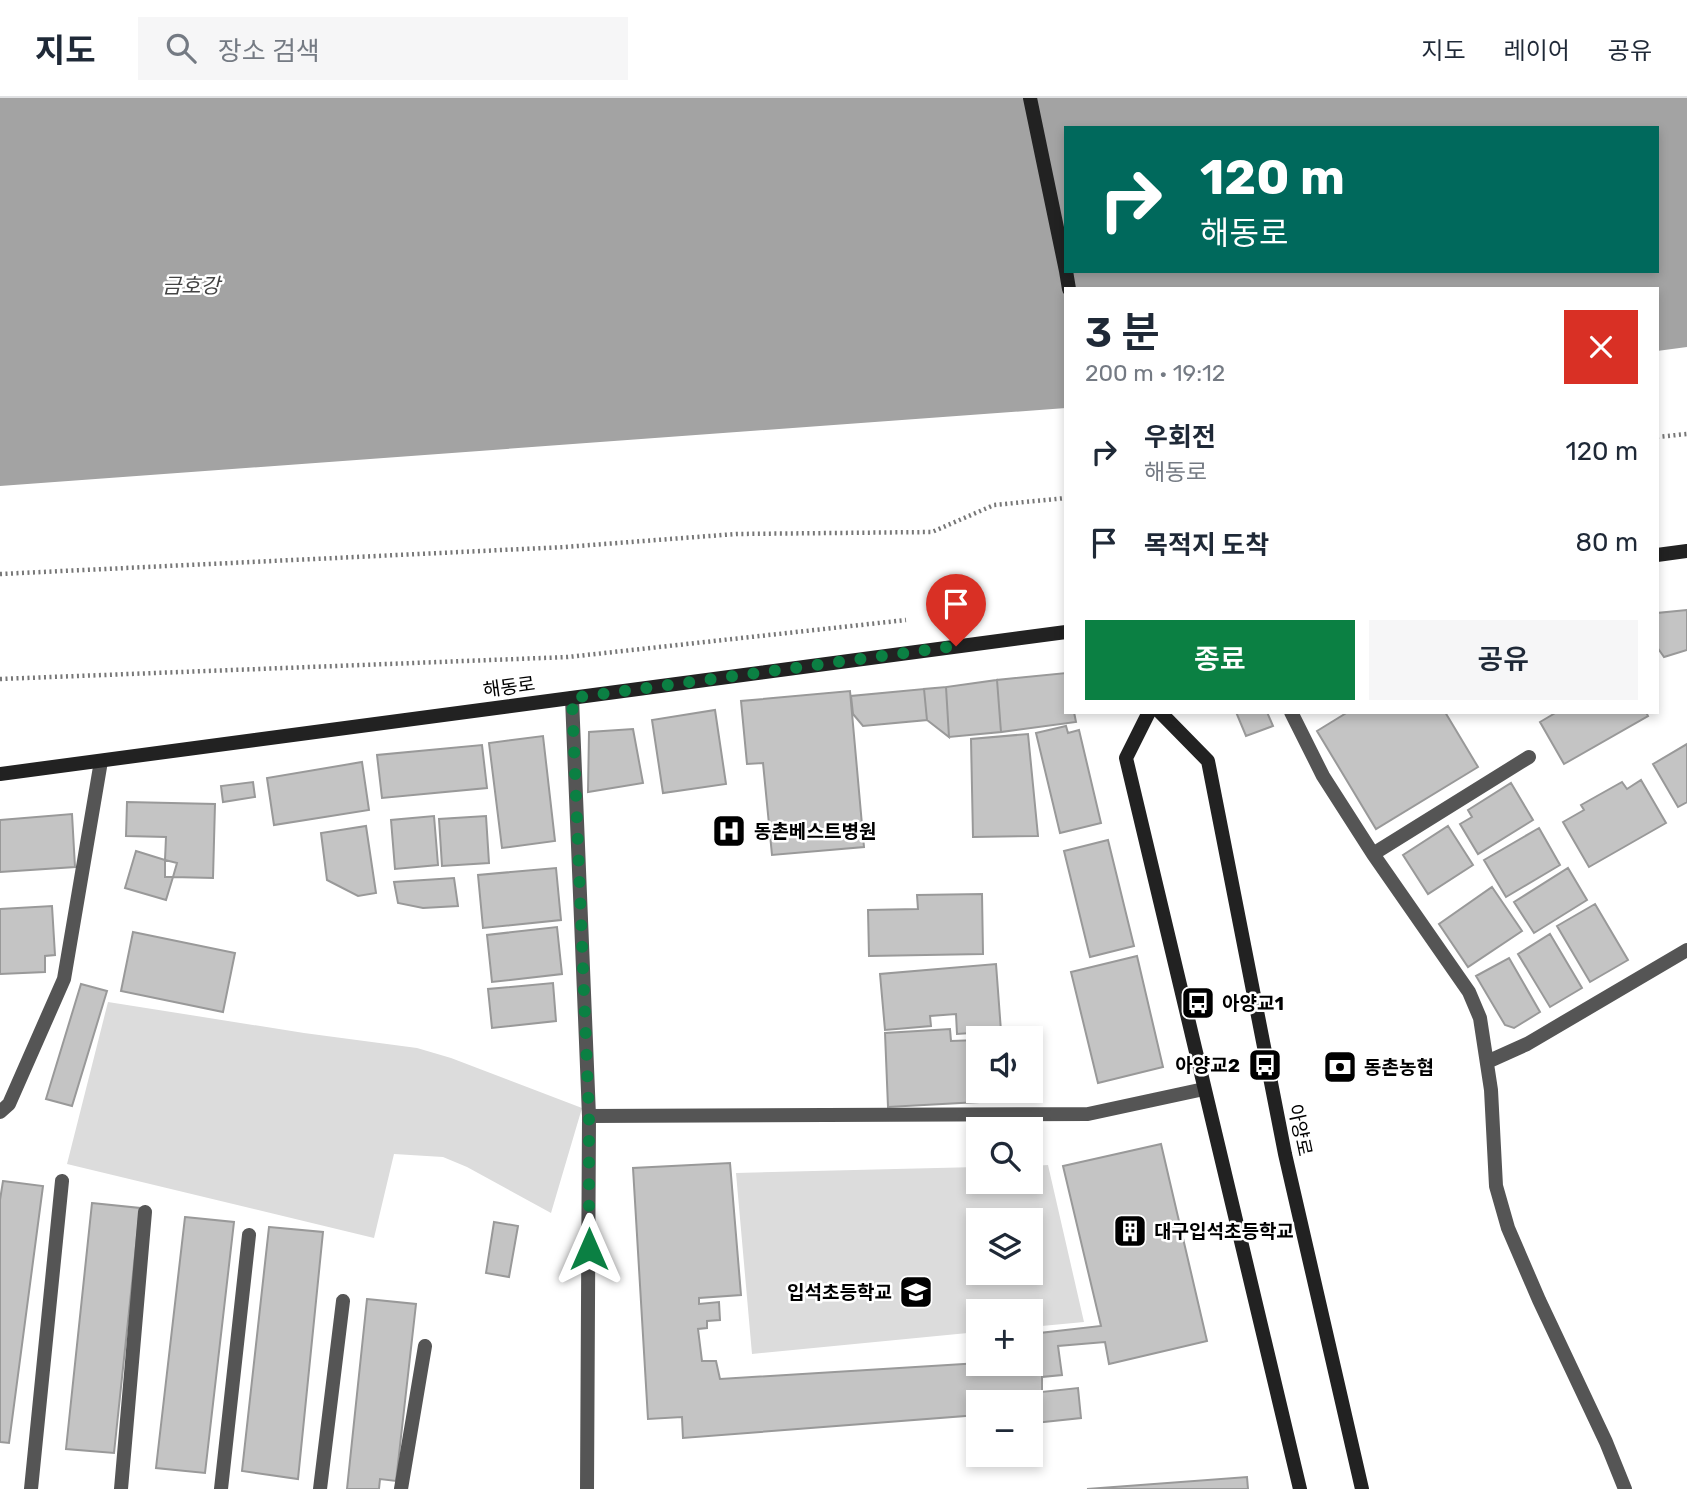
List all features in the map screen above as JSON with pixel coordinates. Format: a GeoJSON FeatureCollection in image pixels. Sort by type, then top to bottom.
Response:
{"type":"FeatureCollection","features":[{"type":"Feature","properties":{"kind":"main road"},"geometry":{"type":"LineString","coordinates":[[1030,98],[1064,261]]}},
{"type":"Feature","properties":{"kind":"main road"},"geometry":{"type":"LineString","coordinates":[[1659,555],[1687,551]]}},
{"type":"Feature","properties":{"kind":"main road","name":"해동로"},"geometry":{"type":"LineString","coordinates":[[0,775],[1064,632]]}},
{"type":"Feature","properties":{"kind":"main road"},"geometry":{"type":"LineString","coordinates":[[1148,714],[1125,758],[1300,1489]]}},
{"type":"Feature","properties":{"kind":"main road","name":"아양로"},"geometry":{"type":"LineString","coordinates":[[1162,714],[1208,761],[1285,1154],[1362,1489]]}},
{"type":"Feature","properties":{"kind":"street"},"geometry":{"type":"LineString","coordinates":[[572,698],[589,1116],[587,1489]]}},
{"type":"Feature","properties":{"kind":"street"},"geometry":{"type":"LineString","coordinates":[[1292,714],[1323,776],[1373,854],[1469,992],[1480,1018],[1491,1090],[1496,1186],[1508,1228],[1625,1489]]}},
{"type":"Feature","properties":{"kind":"street"},"geometry":{"type":"LineString","coordinates":[[1373,854],[1529,757]]}},
{"type":"Feature","properties":{"kind":"street"},"geometry":{"type":"LineString","coordinates":[[0,1112],[9,1104],[64,979],[102,761]]}},
{"type":"Feature","properties":{"kind":"street"},"geometry":{"type":"LineString","coordinates":[[1487,1062],[1527,1044],[1687,950]]}},
{"type":"Feature","properties":{"kind":"street"},"geometry":{"type":"LineString","coordinates":[[589,1116],[1088,1114],[1205,1089]]}},
{"type":"Feature","properties":{"kind":"street"},"geometry":{"type":"LineString","coordinates":[[32,1489],[62,1181]]}},
{"type":"Feature","properties":{"kind":"street"},"geometry":{"type":"LineString","coordinates":[[121,1489],[145,1212]]}},
{"type":"Feature","properties":{"kind":"street"},"geometry":{"type":"LineString","coordinates":[[220,1489],[249,1235]]}},
{"type":"Feature","properties":{"kind":"street"},"geometry":{"type":"LineString","coordinates":[[320,1489],[343,1301]]}},
{"type":"Feature","properties":{"kind":"street"},"geometry":{"type":"LineString","coordinates":[[401,1489],[425,1346]]}},
{"type":"Feature","properties":{"kind":"path"},"geometry":{"type":"LineString","coordinates":[[1659,437],[1687,433]]}},
{"type":"Feature","properties":{"kind":"path"},"geometry":{"type":"LineString","coordinates":[[0,573],[565,547],[736,534],[932,532],[994,505],[1064,498]]}},
{"type":"Feature","properties":{"kind":"path"},"geometry":{"type":"LineString","coordinates":[[0,679],[568,657],[906,620]]}},
{"type":"Feature","properties":{"kind":"shaded area"},"geometry":{"type":"Polygon","coordinates":[[[108,1002],[417,1048],[451,1058],[582,1108],[551,1213],[467,1167],[443,1157],[394,1154],[374,1238],[67,1164],[108,1002]]]}},
{"type":"Feature","properties":{"kind":"shaded area"},"geometry":{"type":"Polygon","coordinates":[[[1043,1165],[1048,1165],[1084,1322],[1043,1326],[1043,1299],[966,1299],[966,1333],[752,1354],[736,1173],[966,1167],[966,1194],[1043,1194],[1043,1165]]]}},
{"type":"Feature","properties":{"kind":"water","name":"금호강"},"geometry":{"type":"Polygon","coordinates":[[[0,98],[1687,98],[1687,347],[1659,351],[1659,287],[1064,287],[1064,408],[0,486],[0,98]]]}},
{"type":"Feature","properties":{"kind":"building"},"geometry":{"type":"Polygon","coordinates":[[[1687,610],[1687,650],[1664,657],[1659,650],[1659,613],[1687,610]]]}},
{"type":"Feature","properties":{"kind":"building"},"geometry":{"type":"Polygon","coordinates":[[[1064,673],[1064,714],[1074,714],[1076,722],[1001,732],[997,680],[1064,673]]]}},
{"type":"Feature","properties":{"kind":"building"},"geometry":{"type":"Polygon","coordinates":[[[997,680],[1001,732],[949,737],[946,687],[997,680]]]}},
{"type":"Feature","properties":{"kind":"building"},"geometry":{"type":"Polygon","coordinates":[[[946,687],[949,737],[927,720],[924,689],[946,687]]]}},
{"type":"Feature","properties":{"kind":"building"},"geometry":{"type":"Polygon","coordinates":[[[924,689],[927,720],[863,726],[853,714],[851,696],[924,689]]]}},
{"type":"Feature","properties":{"kind":"building"},"geometry":{"type":"Polygon","coordinates":[[[850,691],[864,847],[772,855],[763,763],[747,764],[741,701],[850,691]]]}},
{"type":"Feature","properties":{"kind":"building"},"geometry":{"type":"Polygon","coordinates":[[[715,710],[726,784],[663,793],[652,720],[715,710]]]}},
{"type":"Feature","properties":{"kind":"building"},"geometry":{"type":"Polygon","coordinates":[[[1237,714],[1268,714],[1273,726],[1246,736],[1237,714]]]}},
{"type":"Feature","properties":{"kind":"building"},"geometry":{"type":"Polygon","coordinates":[[[1345,714],[1446,714],[1478,767],[1376,829],[1317,731],[1345,714]]]}},
{"type":"Feature","properties":{"kind":"building"},"geometry":{"type":"Polygon","coordinates":[[[1554,714],[1648,716],[1564,764],[1540,722],[1554,714]]]}},
{"type":"Feature","properties":{"kind":"building"},"geometry":{"type":"Polygon","coordinates":[[[1066,726],[1068,733],[1079,730],[1101,823],[1060,833],[1036,733],[1066,726]]]}},
{"type":"Feature","properties":{"kind":"building"},"geometry":{"type":"Polygon","coordinates":[[[633,729],[643,783],[588,792],[589,732],[633,729]]]}},
{"type":"Feature","properties":{"kind":"building"},"geometry":{"type":"Polygon","coordinates":[[[1028,734],[1038,836],[973,837],[971,739],[1028,734]]]}},
{"type":"Feature","properties":{"kind":"building"},"geometry":{"type":"Polygon","coordinates":[[[543,736],[555,841],[502,848],[489,743],[543,736]]]}},
{"type":"Feature","properties":{"kind":"building"},"geometry":{"type":"Polygon","coordinates":[[[1687,744],[1687,802],[1678,807],[1653,764],[1687,744]]]}},
{"type":"Feature","properties":{"kind":"building"},"geometry":{"type":"Polygon","coordinates":[[[482,745],[487,788],[382,798],[377,755],[482,745]]]}},
{"type":"Feature","properties":{"kind":"building"},"geometry":{"type":"Polygon","coordinates":[[[362,762],[369,810],[274,825],[267,778],[362,762]]]}},
{"type":"Feature","properties":{"kind":"building"},"geometry":{"type":"Polygon","coordinates":[[[1641,780],[1666,823],[1589,867],[1563,822],[1584,810],[1581,805],[1622,782],[1627,789],[1641,780]]]}},
{"type":"Feature","properties":{"kind":"building"},"geometry":{"type":"Polygon","coordinates":[[[253,782],[255,797],[223,802],[221,786],[253,782]]]}},
{"type":"Feature","properties":{"kind":"building"},"geometry":{"type":"Polygon","coordinates":[[[1511,783],[1533,820],[1478,854],[1460,824],[1472,817],[1468,810],[1511,783]]]}},
{"type":"Feature","properties":{"kind":"building"},"geometry":{"type":"Polygon","coordinates":[[[127,802],[215,804],[213,878],[173,877],[177,863],[165,860],[166,837],[126,836],[127,802]]]}},
{"type":"Feature","properties":{"kind":"building"},"geometry":{"type":"Polygon","coordinates":[[[72,814],[75,867],[0,872],[0,820],[72,814]]]}},
{"type":"Feature","properties":{"kind":"building"},"geometry":{"type":"Polygon","coordinates":[[[434,816],[438,865],[395,869],[391,820],[434,816]]]}},
{"type":"Feature","properties":{"kind":"building"},"geometry":{"type":"Polygon","coordinates":[[[486,816],[489,863],[442,866],[439,819],[486,816]]]}},
{"type":"Feature","properties":{"kind":"building"},"geometry":{"type":"Polygon","coordinates":[[[366,826],[376,893],[358,896],[327,880],[321,833],[366,826]]]}},
{"type":"Feature","properties":{"kind":"building"},"geometry":{"type":"Polygon","coordinates":[[[1448,826],[1473,865],[1428,894],[1403,855],[1448,826]]]}},
{"type":"Feature","properties":{"kind":"building"},"geometry":{"type":"Polygon","coordinates":[[[1539,828],[1560,865],[1506,897],[1484,860],[1539,828]]]}},
{"type":"Feature","properties":{"kind":"building"},"geometry":{"type":"Polygon","coordinates":[[[1108,840],[1134,946],[1090,957],[1064,851],[1108,840]]]}},
{"type":"Feature","properties":{"kind":"building"},"geometry":{"type":"Polygon","coordinates":[[[136,851],[165,860],[165,877],[173,877],[166,900],[125,888],[136,851]]]}},
{"type":"Feature","properties":{"kind":"building"},"geometry":{"type":"Polygon","coordinates":[[[556,868],[561,920],[483,928],[478,875],[556,868]]]}},
{"type":"Feature","properties":{"kind":"building"},"geometry":{"type":"Polygon","coordinates":[[[1568,868],[1587,900],[1534,933],[1514,902],[1568,868]]]}},
{"type":"Feature","properties":{"kind":"building"},"geometry":{"type":"Polygon","coordinates":[[[454,878],[458,906],[423,908],[398,903],[394,882],[454,878]]]}},
{"type":"Feature","properties":{"kind":"building"},"geometry":{"type":"Polygon","coordinates":[[[1492,887],[1522,931],[1468,967],[1439,924],[1492,887]]]}},
{"type":"Feature","properties":{"kind":"building"},"geometry":{"type":"Polygon","coordinates":[[[982,894],[983,954],[869,956],[868,910],[918,909],[917,895],[982,894]]]}},
{"type":"Feature","properties":{"kind":"building"},"geometry":{"type":"Polygon","coordinates":[[[1595,904],[1628,960],[1590,982],[1557,926],[1595,904]]]}},
{"type":"Feature","properties":{"kind":"building"},"geometry":{"type":"Polygon","coordinates":[[[52,906],[55,955],[45,956],[45,972],[0,974],[0,909],[52,906]]]}},
{"type":"Feature","properties":{"kind":"building"},"geometry":{"type":"Polygon","coordinates":[[[557,927],[562,974],[492,982],[487,935],[557,927]]]}},
{"type":"Feature","properties":{"kind":"building"},"geometry":{"type":"Polygon","coordinates":[[[133,932],[235,953],[223,1012],[121,991],[133,932]]]}},
{"type":"Feature","properties":{"kind":"building"},"geometry":{"type":"Polygon","coordinates":[[[1550,934],[1582,988],[1550,1007],[1518,954],[1550,934]]]}},
{"type":"Feature","properties":{"kind":"building"},"geometry":{"type":"Polygon","coordinates":[[[1137,956],[1163,1067],[1098,1083],[1071,972],[1137,956]]]}},
{"type":"Feature","properties":{"kind":"building"},"geometry":{"type":"Polygon","coordinates":[[[1509,958],[1540,1012],[1514,1028],[1505,1025],[1476,976],[1509,958]]]}},
{"type":"Feature","properties":{"kind":"building"},"geometry":{"type":"Polygon","coordinates":[[[996,964],[1001,1026],[966,1026],[966,1033],[957,1034],[956,1014],[930,1016],[931,1026],[885,1030],[880,974],[996,964]]]}},
{"type":"Feature","properties":{"kind":"building"},"geometry":{"type":"Polygon","coordinates":[[[553,983],[556,1021],[492,1028],[488,989],[553,983]]]}},
{"type":"Feature","properties":{"kind":"building"},"geometry":{"type":"Polygon","coordinates":[[[81,984],[107,991],[72,1106],[46,1099],[81,984]]]}},
{"type":"Feature","properties":{"kind":"building"},"geometry":{"type":"Polygon","coordinates":[[[950,1029],[951,1041],[966,1040],[966,1103],[888,1107],[885,1033],[950,1029]]]}},
{"type":"Feature","properties":{"kind":"building","name":"대구입석초등학교"},"geometry":{"type":"Polygon","coordinates":[[[1161,1144],[1207,1341],[1109,1364],[1105,1342],[1058,1346],[1062,1375],[1042,1377],[1042,1390],[966,1390],[966,1416],[683,1438],[682,1417],[648,1419],[633,1168],[730,1163],[741,1295],[699,1298],[699,1304],[719,1302],[720,1320],[707,1321],[707,1328],[698,1329],[702,1361],[716,1361],[720,1379],[966,1364],[966,1376],[1043,1376],[1043,1333],[1101,1326],[1063,1166],[1161,1144]]]}},
{"type":"Feature","properties":{"kind":"building"},"geometry":{"type":"Polygon","coordinates":[[[3,1181],[43,1186],[9,1443],[0,1442],[0,1200],[3,1181]]]}},
{"type":"Feature","properties":{"kind":"building"},"geometry":{"type":"Polygon","coordinates":[[[92,1203],[140,1208],[114,1453],[66,1449],[92,1203]]]}},
{"type":"Feature","properties":{"kind":"building"},"geometry":{"type":"Polygon","coordinates":[[[185,1217],[234,1222],[205,1473],[156,1468],[185,1217]]]}},
{"type":"Feature","properties":{"kind":"building"},"geometry":{"type":"Polygon","coordinates":[[[494,1222],[518,1226],[509,1277],[486,1273],[494,1222]]]}},
{"type":"Feature","properties":{"kind":"building"},"geometry":{"type":"Polygon","coordinates":[[[269,1227],[323,1232],[298,1479],[242,1471],[269,1227]]]}},
{"type":"Feature","properties":{"kind":"building"},"geometry":{"type":"Polygon","coordinates":[[[367,1299],[416,1304],[396,1481],[380,1479],[379,1489],[347,1489],[367,1299]]]}},
{"type":"Feature","properties":{"kind":"building","name":"대구입석초등학교"},"geometry":{"type":"Polygon","coordinates":[[[1078,1388],[1081,1418],[1043,1422],[1043,1392],[1078,1388]]]}},
{"type":"Feature","properties":{"kind":"building"},"geometry":{"type":"Polygon","coordinates":[[[1247,1477],[1248,1489],[1087,1489],[1247,1477]]]}},
{"type":"Feature","properties":{"kind":"place","name":"동촌베스트병원"},"geometry":{"type":"Point","coordinates":[729,831]}},
{"type":"Feature","properties":{"kind":"place","name":"아양교1"},"geometry":{"type":"Point","coordinates":[1198,1003]}},
{"type":"Feature","properties":{"kind":"place","name":"아양교2"},"geometry":{"type":"Point","coordinates":[1265,1065]}},
{"type":"Feature","properties":{"kind":"place","name":"동촌농협"},"geometry":{"type":"Point","coordinates":[1340,1067]}},
{"type":"Feature","properties":{"kind":"place","name":"대구입석초등학교"},"geometry":{"type":"Point","coordinates":[1130,1231]}},
{"type":"Feature","properties":{"kind":"place","name":"입석초등학교"},"geometry":{"type":"Point","coordinates":[916,1292]}},
{"type":"Feature","properties":{"kind":"route"},"geometry":{"type":"LineString","coordinates":[[589,1249],[589,1116],[572,698],[956,646]]}}]}
